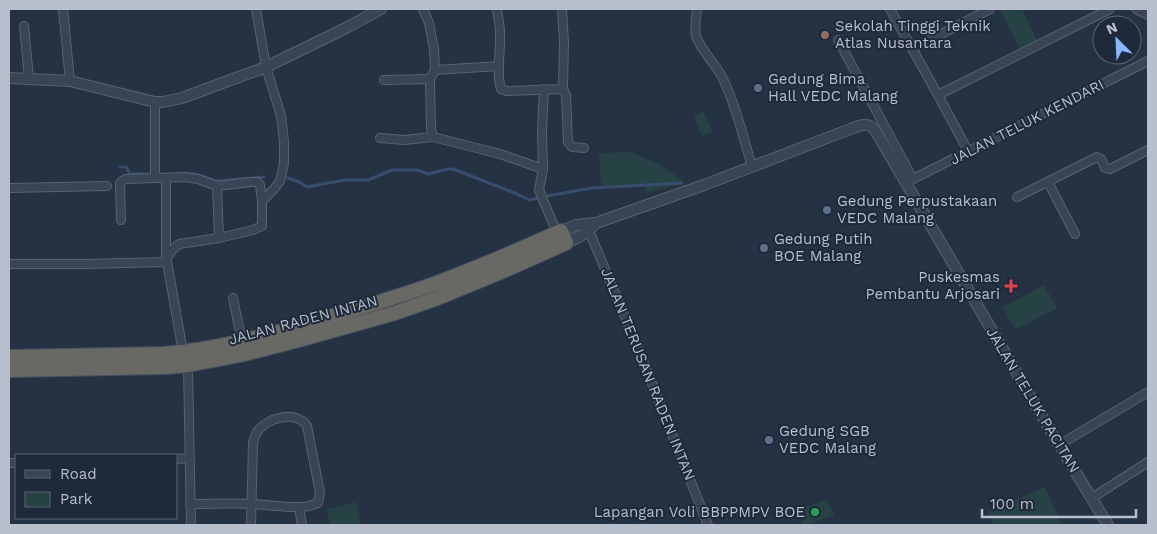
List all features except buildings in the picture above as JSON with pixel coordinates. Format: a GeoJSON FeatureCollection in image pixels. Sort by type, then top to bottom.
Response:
{"type":"FeatureCollection","features":[{"type":"Feature","properties":{"kind":"highway","name":"JALAN RADEN INTAN"},"geometry":{"type":"LineString","coordinates":[[9,357],[223,358],[295,341],[417,305],[529,253],[561,236]]}},
{"type":"Feature","properties":{"kind":"highway","name":"JALAN RADEN INTAN"},"geometry":{"type":"LineString","coordinates":[[9,370],[164,367],[186,358],[315,322],[412,292],[469,270],[529,253]]}},
{"type":"Feature","properties":{"kind":"highway"},"geometry":{"type":"LineString","coordinates":[[412,292],[417,305]]}},
{"type":"Feature","properties":{"kind":"street"},"geometry":{"type":"LineString","coordinates":[[63,9],[70,81]]}},
{"type":"Feature","properties":{"kind":"street"},"geometry":{"type":"LineString","coordinates":[[256,9],[266,67],[280,116],[284,141],[284,164],[280,181],[262,200]]}},
{"type":"Feature","properties":{"kind":"street"},"geometry":{"type":"LineString","coordinates":[[9,78],[70,81],[155,102],[163,102],[182,98],[266,67],[381,9]]}},
{"type":"Feature","properties":{"kind":"street"},"geometry":{"type":"LineString","coordinates":[[423,9],[431,32],[434,49],[435,70],[430,79],[433,137]]}},
{"type":"Feature","properties":{"kind":"street"},"geometry":{"type":"LineString","coordinates":[[497,9],[500,32],[500,85],[502,89],[506,91],[563,89]]}},
{"type":"Feature","properties":{"kind":"street"},"geometry":{"type":"LineString","coordinates":[[562,9],[564,42],[563,89],[566,95],[568,142],[572,147],[584,148]]}},
{"type":"Feature","properties":{"kind":"street"},"geometry":{"type":"LineString","coordinates":[[697,9],[695,22],[696,36],[724,81],[752,166]]}},
{"type":"Feature","properties":{"kind":"street"},"geometry":{"type":"LineString","coordinates":[[890,9],[968,151]]}},
{"type":"Feature","properties":{"kind":"street"},"geometry":{"type":"LineString","coordinates":[[912,49],[990,9]]}},
{"type":"Feature","properties":{"kind":"street"},"geometry":{"type":"LineString","coordinates":[[938,95],[1110,9]]}},
{"type":"Feature","properties":{"kind":"street"},"geometry":{"type":"LineString","coordinates":[[1136,9],[1148,15]]}},
{"type":"Feature","properties":{"kind":"street"},"geometry":{"type":"LineString","coordinates":[[24,26],[30,78]]}},
{"type":"Feature","properties":{"kind":"street","name":"JALAN TELUK PACITAN"},"geometry":{"type":"LineString","coordinates":[[838,40],[909,181],[1059,446],[1108,525]]}},
{"type":"Feature","properties":{"kind":"street","name":"JALAN TELUK KENDARI"},"geometry":{"type":"LineString","coordinates":[[909,181],[1148,61]]}},
{"type":"Feature","properties":{"kind":"street"},"geometry":{"type":"LineString","coordinates":[[435,70],[499,66]]}},
{"type":"Feature","properties":{"kind":"street"},"geometry":{"type":"LineString","coordinates":[[384,80],[430,79]]}},
{"type":"Feature","properties":{"kind":"street"},"geometry":{"type":"LineString","coordinates":[[544,89],[543,169],[539,190],[561,236]]}},
{"type":"Feature","properties":{"kind":"street"},"geometry":{"type":"LineString","coordinates":[[155,102],[155,175]]}},
{"type":"Feature","properties":{"kind":"street","name":"JALAN RADEN INTAN"},"geometry":{"type":"LineString","coordinates":[[561,236],[576,225],[590,226],[864,124]]}},
{"type":"Feature","properties":{"kind":"street","name":"JALAN TELUK PACITAN"},"geometry":{"type":"LineString","coordinates":[[864,124],[870,125],[875,130],[909,181]]}},
{"type":"Feature","properties":{"kind":"street"},"geometry":{"type":"LineString","coordinates":[[380,138],[404,140],[433,137],[500,154],[543,169]]}},
{"type":"Feature","properties":{"kind":"street"},"geometry":{"type":"LineString","coordinates":[[1017,197],[1097,157],[1101,159],[1105,168],[1110,170],[1148,150]]}},
{"type":"Feature","properties":{"kind":"street"},"geometry":{"type":"LineString","coordinates":[[121,220],[120,184],[126,179],[155,175],[166,178],[192,178],[217,186],[257,182],[260,186],[262,200],[262,226],[219,238],[179,244],[173,249],[167,260]]}},
{"type":"Feature","properties":{"kind":"street"},"geometry":{"type":"LineString","coordinates":[[166,178],[167,260],[186,358],[191,525]]}},
{"type":"Feature","properties":{"kind":"street"},"geometry":{"type":"LineString","coordinates":[[1048,182],[1075,234]]}},
{"type":"Feature","properties":{"kind":"street"},"geometry":{"type":"LineString","coordinates":[[9,188],[107,186]]}},
{"type":"Feature","properties":{"kind":"street"},"geometry":{"type":"LineString","coordinates":[[217,186],[219,238]]}},
{"type":"Feature","properties":{"kind":"street","name":"JALAN TERUSAN RADEN INTAN"},"geometry":{"type":"LineString","coordinates":[[590,226],[708,525]]}},
{"type":"Feature","properties":{"kind":"street"},"geometry":{"type":"LineString","coordinates":[[9,264],[85,264],[167,260]]}},
{"type":"Feature","properties":{"kind":"street"},"geometry":{"type":"LineString","coordinates":[[233,298],[242,342]]}},
{"type":"Feature","properties":{"kind":"street"},"geometry":{"type":"LineString","coordinates":[[1059,446],[1148,392]]}},
{"type":"Feature","properties":{"kind":"street"},"geometry":{"type":"LineString","coordinates":[[190,504],[252,504],[299,507],[317,504],[320,493],[307,426],[302,420],[294,417],[270,421],[261,427],[256,434],[253,443],[252,504],[251,525]]}},
{"type":"Feature","properties":{"kind":"street"},"geometry":{"type":"LineString","coordinates":[[178,459],[189,458]]}},
{"type":"Feature","properties":{"kind":"street"},"geometry":{"type":"LineString","coordinates":[[1092,498],[1148,462]]}},
{"type":"Feature","properties":{"kind":"street"},"geometry":{"type":"LineString","coordinates":[[299,507],[302,525]]}},
{"type":"Feature","properties":{"kind":"green space"},"geometry":{"type":"Polygon","coordinates":[[[1000,9],[1022,9],[1038,42],[1021,51],[1000,9]]]}},
{"type":"Feature","properties":{"kind":"green space"},"geometry":{"type":"Polygon","coordinates":[[[704,112],[712,132],[702,136],[694,116],[704,112]]]}},
{"type":"Feature","properties":{"kind":"green space"},"geometry":{"type":"Polygon","coordinates":[[[631,152],[659,164],[684,182],[648,193],[642,184],[601,187],[599,153],[631,152]]]}},
{"type":"Feature","properties":{"kind":"green space"},"geometry":{"type":"Polygon","coordinates":[[[1044,285],[1057,308],[1015,330],[1003,307],[1044,285]]]}},
{"type":"Feature","properties":{"kind":"green space"},"geometry":{"type":"Polygon","coordinates":[[[1045,487],[1062,525],[993,525],[987,512],[1045,487]]]}},
{"type":"Feature","properties":{"kind":"green space"},"geometry":{"type":"Polygon","coordinates":[[[827,499],[834,515],[804,525],[798,510],[827,499]]]}},
{"type":"Feature","properties":{"kind":"green space"},"geometry":{"type":"Polygon","coordinates":[[[356,502],[361,525],[330,525],[327,509],[356,502]]]}},
{"type":"Feature","properties":{"kind":"waterway"},"geometry":{"type":"LineString","coordinates":[[120,167],[126,167],[130,174],[153,174]]}},
{"type":"Feature","properties":{"kind":"waterway"},"geometry":{"type":"LineString","coordinates":[[288,178],[307,187],[345,180],[368,180],[392,170],[418,170],[428,174],[453,169],[529,200],[539,198]]}},
{"type":"Feature","properties":{"kind":"waterway"},"geometry":{"type":"LineString","coordinates":[[187,174],[195,174],[216,181],[264,177]]}},
{"type":"Feature","properties":{"kind":"waterway"},"geometry":{"type":"LineString","coordinates":[[547,196],[592,188],[682,183]]}},
{"type":"Feature","properties":{"kind":"place","name":"Sekolah Tinggi Teknik Atlas Nusantara"},"geometry":{"type":"Point","coordinates":[825,35]}},
{"type":"Feature","properties":{"kind":"place","name":"Gedung Bima Hall VEDC Malang"},"geometry":{"type":"Point","coordinates":[758,88]}},
{"type":"Feature","properties":{"kind":"place","name":"Gedung Perpustakaan VEDC Malang"},"geometry":{"type":"Point","coordinates":[827,210]}},
{"type":"Feature","properties":{"kind":"place","name":"Gedung Putih BOE Malang"},"geometry":{"type":"Point","coordinates":[764,248]}},
{"type":"Feature","properties":{"kind":"place","name":"Puskesmas Pembantu Arjosari"},"geometry":{"type":"Point","coordinates":[1011,286]}},
{"type":"Feature","properties":{"kind":"place","name":"Gedung SGB VEDC Malang"},"geometry":{"type":"Point","coordinates":[769,440]}},
{"type":"Feature","properties":{"kind":"place","name":"Lapangan Voli BBPPMPV BOE"},"geometry":{"type":"Point","coordinates":[815,512]}}]}
